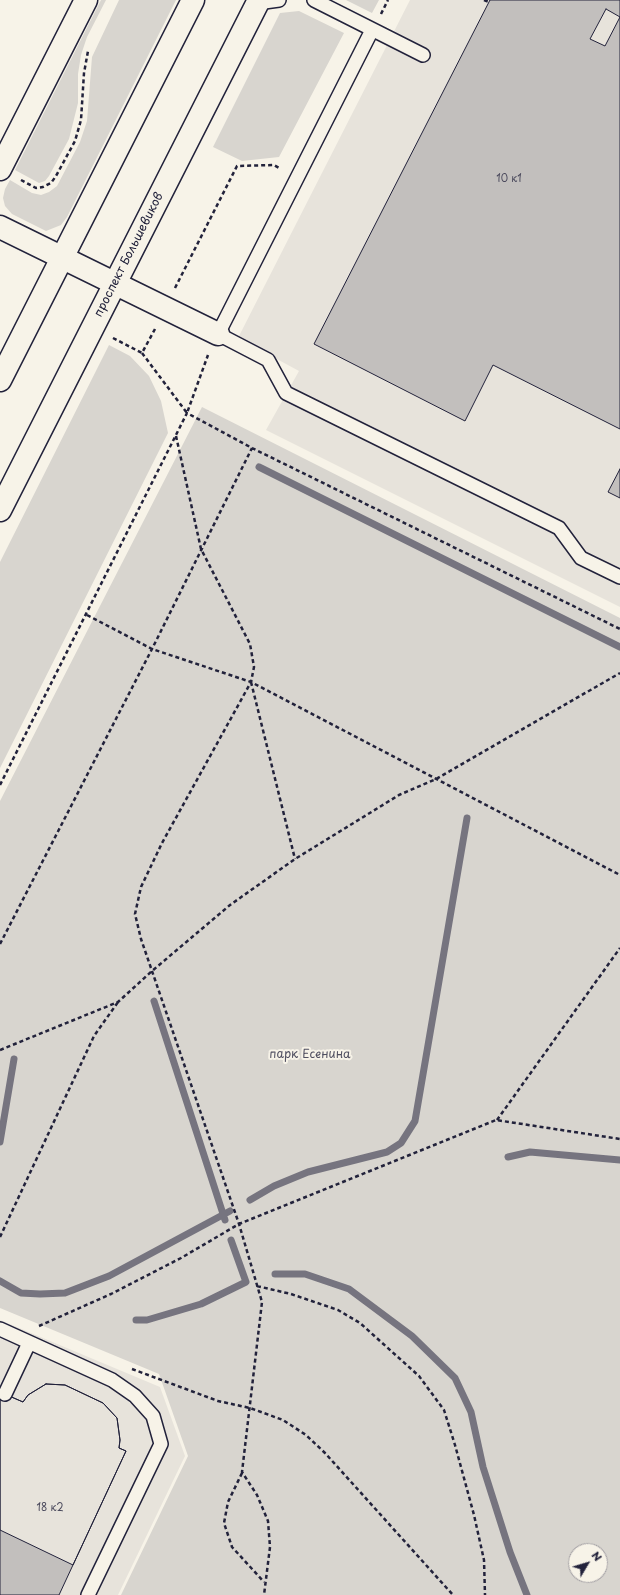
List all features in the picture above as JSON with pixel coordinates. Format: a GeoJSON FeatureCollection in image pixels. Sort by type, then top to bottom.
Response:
{"type":"FeatureCollection","features":[{"type":"Feature","properties":{"kind":"main road"},"geometry":{"type":"LineString","coordinates":[[0,169],[86,0]]}},
{"type":"Feature","properties":{"kind":"main road"},"geometry":{"type":"LineString","coordinates":[[0,380],[193,0]]}},
{"type":"Feature","properties":{"kind":"main road","name":"проспект Большевиков"},"geometry":{"type":"LineString","coordinates":[[0,510],[258,1]]}},
{"type":"Feature","properties":{"kind":"main road"},"geometry":{"type":"LineString","coordinates":[[0,227],[114,284],[214,344]]}},
{"type":"Feature","properties":{"kind":"lane"},"geometry":{"type":"LineString","coordinates":[[258,1],[279,0]]}},
{"type":"Feature","properties":{"kind":"lane"},"geometry":{"type":"LineString","coordinates":[[314,0],[423,55]]}},
{"type":"Feature","properties":{"kind":"lane"},"geometry":{"type":"LineString","coordinates":[[372,30],[214,344],[268,360],[286,393],[559,528],[581,558],[620,577]]}},
{"type":"Feature","properties":{"kind":"lane"},"geometry":{"type":"LineString","coordinates":[[0,1329],[112,1380],[135,1396],[153,1416],[161,1444],[88,1595]]}},
{"type":"Feature","properties":{"kind":"lane"},"geometry":{"type":"LineString","coordinates":[[5,1394],[29,1343]]}},
{"type":"Feature","properties":{"kind":"path"},"geometry":{"type":"LineString","coordinates":[[484,0],[488,2]]}},
{"type":"Feature","properties":{"kind":"path"},"geometry":{"type":"LineString","coordinates":[[0,169],[36,188],[43,187],[51,183],[75,141],[81,120],[84,73],[91,44]]}},
{"type":"Feature","properties":{"kind":"path"},"geometry":{"type":"LineString","coordinates":[[171,295],[237,166],[274,165],[297,177]]}},
{"type":"Feature","properties":{"kind":"path"},"geometry":{"type":"LineString","coordinates":[[142,353],[156,327]]}},
{"type":"Feature","properties":{"kind":"path"},"geometry":{"type":"LineString","coordinates":[[113,337],[142,353],[187,413],[252,448],[620,629]]}},
{"type":"Feature","properties":{"kind":"path"},"geometry":{"type":"LineString","coordinates":[[0,785],[176,436],[187,413],[214,344]]}},
{"type":"Feature","properties":{"kind":"path"},"geometry":{"type":"LineString","coordinates":[[176,436],[201,549],[250,644],[254,667],[251,682],[162,843],[141,887],[135,914],[140,939],[240,1224],[262,1302],[242,1472],[228,1502],[224,1523],[232,1547],[264,1582]]}},
{"type":"Feature","properties":{"kind":"path"},"geometry":{"type":"LineString","coordinates":[[0,944],[152,649],[252,448]]}},
{"type":"Feature","properties":{"kind":"path"},"geometry":{"type":"LineString","coordinates":[[87,615],[152,649],[251,682],[620,875]]}},
{"type":"Feature","properties":{"kind":"path"},"geometry":{"type":"LineString","coordinates":[[0,1237],[94,1036],[118,1002],[152,971],[230,905],[295,859],[399,795],[436,779],[620,673]]}},
{"type":"Feature","properties":{"kind":"path"},"geometry":{"type":"LineString","coordinates":[[251,682],[295,859]]}},
{"type":"Feature","properties":{"kind":"path"},"geometry":{"type":"LineString","coordinates":[[496,1120],[620,948]]}},
{"type":"Feature","properties":{"kind":"path"},"geometry":{"type":"LineString","coordinates":[[0,1050],[118,1002]]}},
{"type":"Feature","properties":{"kind":"path"},"geometry":{"type":"LineString","coordinates":[[36,1328],[111,1294],[181,1258],[240,1224],[496,1120],[620,1139]]}},
{"type":"Feature","properties":{"kind":"path"},"geometry":{"type":"LineString","coordinates":[[257,1286],[291,1294],[338,1310],[360,1323],[419,1376],[444,1410],[455,1445],[474,1515],[484,1560],[485,1595]]}},
{"type":"Feature","properties":{"kind":"path"},"geometry":{"type":"LineString","coordinates":[[161,1381],[218,1401],[250,1408],[283,1420],[306,1435],[325,1453],[453,1595]]}},
{"type":"Feature","properties":{"kind":"path"},"geometry":{"type":"LineString","coordinates":[[242,1472],[257,1495],[268,1521],[270,1547],[264,1582],[264,1595]]}},
{"type":"Feature","properties":{"kind":"shaded area"},"geometry":{"type":"Polygon","coordinates":[[[410,0],[620,0],[620,607],[266,430],[299,371],[238,338],[410,0]]]}},
{"type":"Feature","properties":{"kind":"shaded area"},"geometry":{"type":"Polygon","coordinates":[[[0,1320],[160,1387],[185,1456],[118,1595],[0,1595],[0,1320]]]}},
{"type":"Feature","properties":{"kind":"green space"},"geometry":{"type":"Polygon","coordinates":[[[101,0],[106,0],[87,37],[81,55],[78,74],[78,103],[69,139],[49,176],[45,181],[39,183],[15,170],[101,0]]]}},
{"type":"Feature","properties":{"kind":"green space"},"geometry":{"type":"Polygon","coordinates":[[[119,0],[176,0],[67,217],[61,225],[46,231],[12,214],[5,206],[3,198],[5,189],[10,180],[32,193],[41,195],[49,192],[57,186],[80,142],[87,121],[92,57],[119,0]]]}},
{"type":"Feature","properties":{"kind":"green space"},"geometry":{"type":"Polygon","coordinates":[[[346,0],[379,0],[372,13],[346,0]]]}},
{"type":"Feature","properties":{"kind":"green space"},"geometry":{"type":"Polygon","coordinates":[[[299,11],[344,33],[279,157],[242,161],[213,147],[280,13],[299,11]]]}},
{"type":"Feature","properties":{"kind":"green space"},"geometry":{"type":"Polygon","coordinates":[[[109,345],[130,356],[149,376],[161,401],[168,433],[0,768],[0,562],[109,345]]]}},
{"type":"Feature","properties":{"kind":"green space","name":"парк Есенина"},"geometry":{"type":"Polygon","coordinates":[[[202,407],[620,618],[620,1595],[121,1595],[188,1456],[159,1374],[0,1308],[0,801],[202,407]]]}},
{"type":"Feature","properties":{"kind":"building"},"geometry":{"type":"Polygon","coordinates":[[[490,0],[620,0],[620,429],[493,365],[465,421],[314,344],[490,0]]]}},
{"type":"Feature","properties":{"kind":"building"},"geometry":{"type":"Polygon","coordinates":[[[606,9],[620,17],[605,46],[590,39],[606,9]]]}},
{"type":"Feature","properties":{"kind":"building"},"geometry":{"type":"Polygon","coordinates":[[[620,469],[620,498],[608,492],[620,469]]]}},
{"type":"Feature","properties":{"kind":"building"},"geometry":{"type":"Polygon","coordinates":[[[46,1384],[65,1385],[103,1403],[117,1418],[120,1440],[119,1448],[126,1451],[59,1595],[0,1595],[0,1392],[23,1402],[28,1395],[46,1384]]]}},
{"type":"Feature","properties":{"kind":"building"},"geometry":{"type":"Polygon","coordinates":[[[46,1384],[65,1385],[103,1403],[117,1418],[120,1440],[119,1448],[126,1451],[73,1565],[0,1530],[0,1392],[23,1402],[28,1395],[46,1384]]]}},
{"type":"Feature","properties":{"kind":"waterway"},"geometry":{"type":"LineString","coordinates":[[259,467],[620,647]]}},
{"type":"Feature","properties":{"kind":"waterway"},"geometry":{"type":"LineString","coordinates":[[250,1200],[274,1186],[308,1172],[387,1152],[401,1143],[415,1121],[467,818]]}},
{"type":"Feature","properties":{"kind":"waterway"},"geometry":{"type":"LineString","coordinates":[[154,1001],[225,1220]]}},
{"type":"Feature","properties":{"kind":"waterway"},"geometry":{"type":"LineString","coordinates":[[0,1142],[14,1059]]}},
{"type":"Feature","properties":{"kind":"waterway"},"geometry":{"type":"LineString","coordinates":[[508,1157],[530,1152],[620,1160]]}},
{"type":"Feature","properties":{"kind":"waterway"},"geometry":{"type":"LineString","coordinates":[[0,1281],[21,1293],[65,1293],[109,1276],[230,1211]]}},
{"type":"Feature","properties":{"kind":"waterway"},"geometry":{"type":"LineString","coordinates":[[136,1320],[147,1320],[201,1304],[246,1282],[231,1240]]}},
{"type":"Feature","properties":{"kind":"waterway"},"geometry":{"type":"LineString","coordinates":[[275,1274],[305,1274],[349,1289],[412,1336],[455,1378],[471,1412],[483,1467],[510,1552],[527,1595]]}}]}
